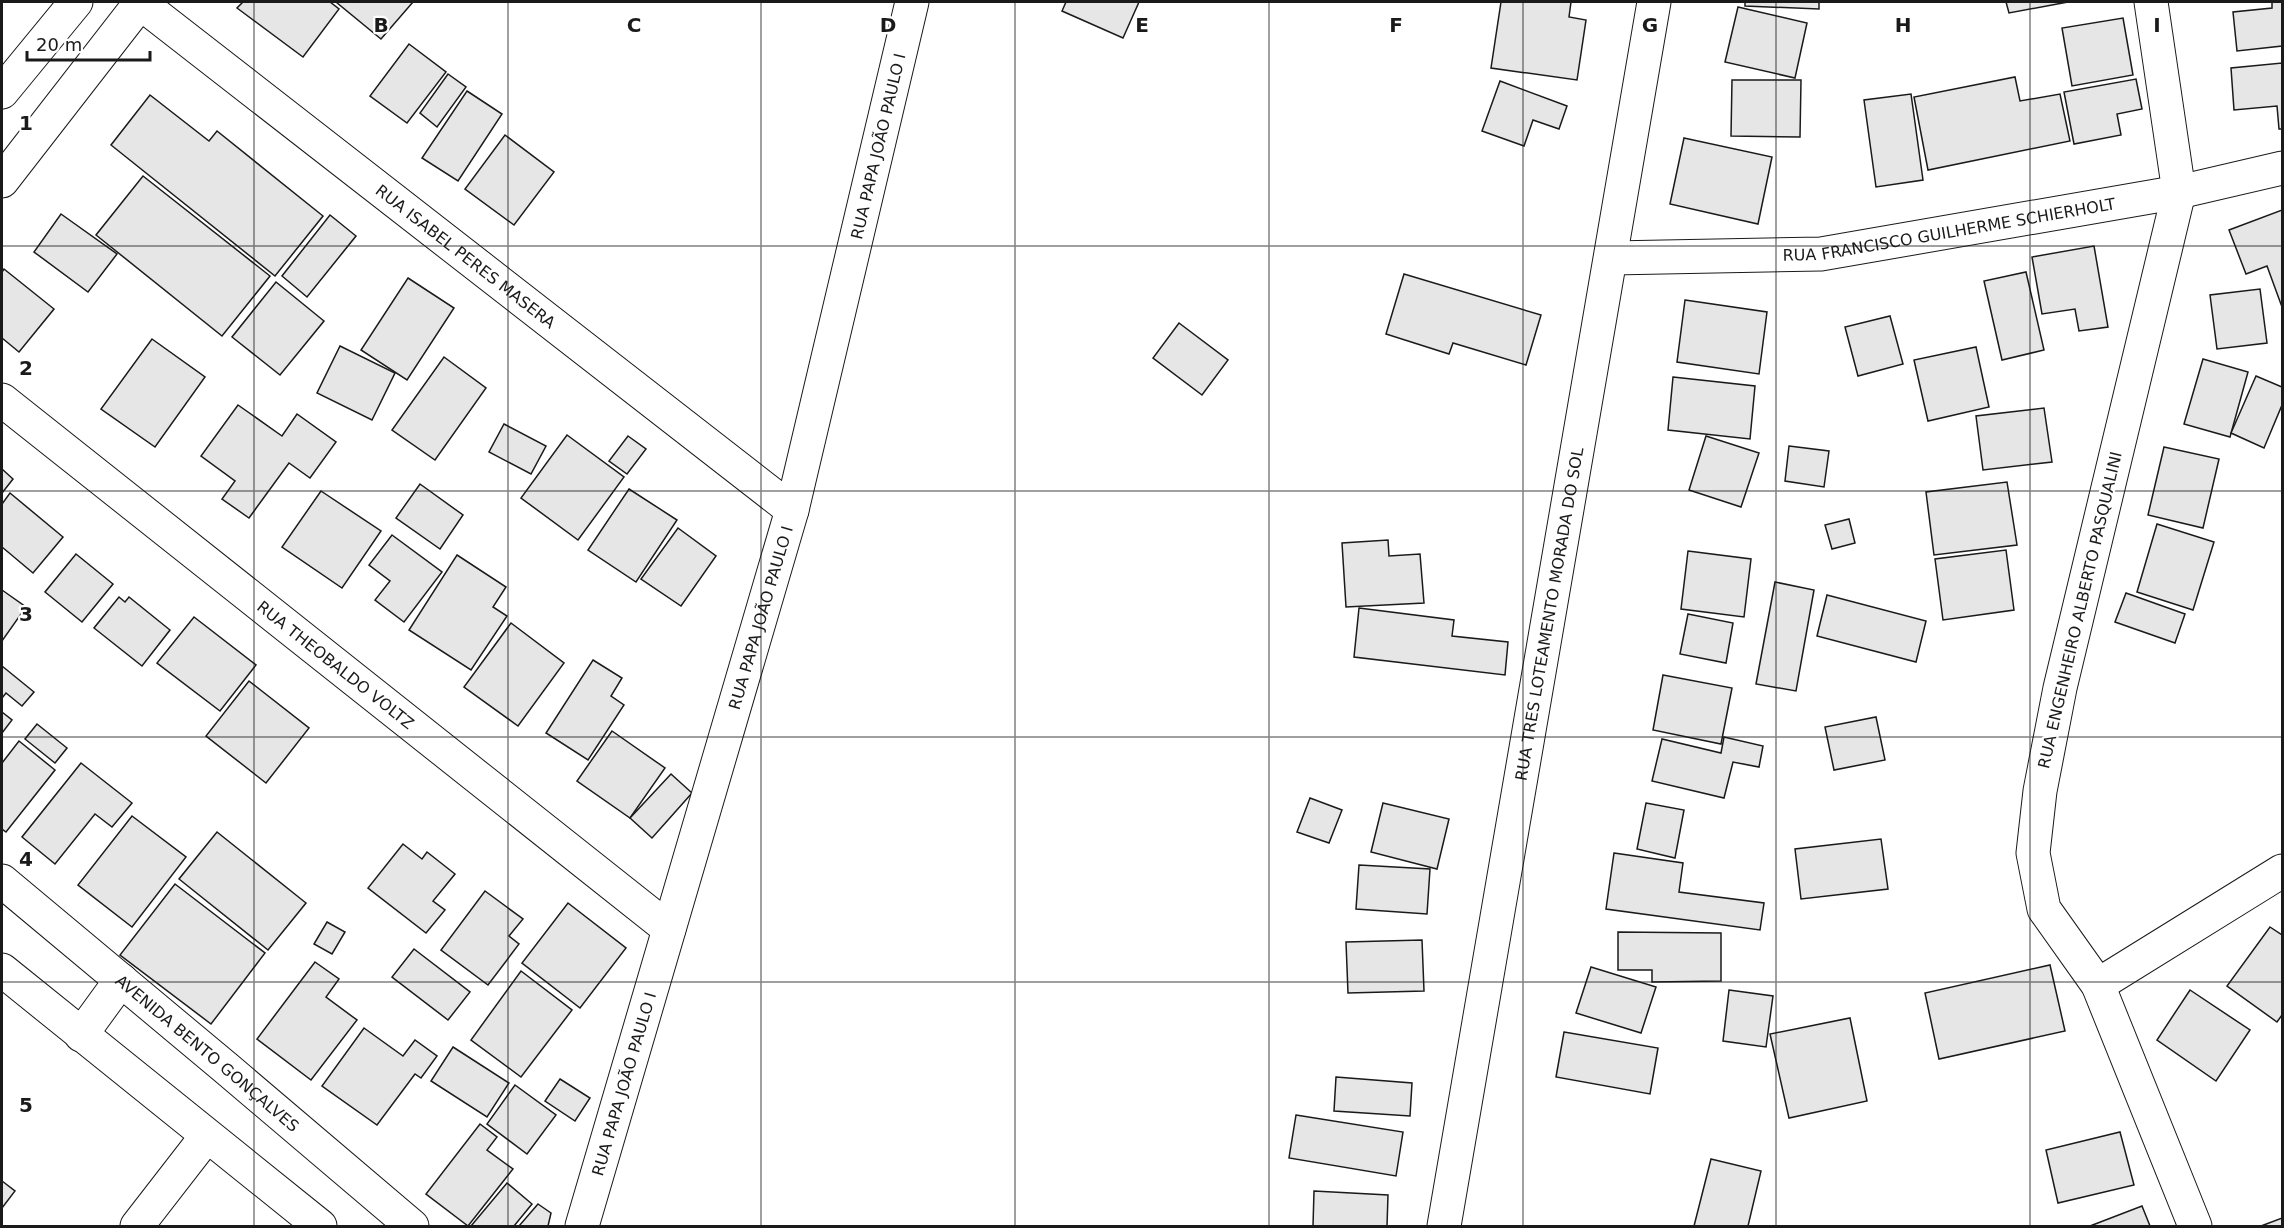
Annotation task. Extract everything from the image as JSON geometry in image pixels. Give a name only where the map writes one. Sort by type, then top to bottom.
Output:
[{"type":"street","points":[[2,92],[76,2]]},
{"type":"street","points":[[2,181],[140,2]]},
{"type":"street","name":"RUA ISABEL PERES MASERA","points":[[140,2],[792,510]]},
{"type":"street","name":"RUA PAPA JOÃO PAULO I","points":[[582,1227],[792,510],[912,2]]},
{"type":"street","name":"RUA TRES LOTEAMENTO MORADA DO SOL","points":[[1444,1227],[1612,258],[1654,2]]},
{"type":"street","name":"RUA ENGENHEIRO ALBERTO PASQUALINI","points":[[2151,2],[2179,192],[2060,688],[2040,791],[2033,853],[2044,909],[2098,985],[2195,1227]]},
{"type":"street","name":"RUA FRANCISCO GUILHERME SCHIERHOLT","points":[[1612,258],[1821,254],[2179,192],[2283,168]]},
{"type":"street","name":"RUA THEOBALDO VOLTZ","points":[[2,400],[669,928]]},
{"type":"street","points":[[2098,985],[2283,871]]},
{"type":"street","name":"AVENIDA BENTO GONÇALVES","points":[[2,881],[412,1227]]},
{"type":"street","points":[[2,970],[320,1227]]},
{"type":"street","points":[[81,1035],[121,980]]},
{"type":"street","points":[[136,1227],[206,1137]]},
{"type":"building","points":[[243,2],[330,2],[339,9],[303,57],[237,8]]},
{"type":"building","points":[[336,2],[413,2],[381,39]]},
{"type":"building","points":[[1066,2],[1139,2],[1123,38],[1062,11]]},
{"type":"building","points":[[1501,2],[1571,2],[1569,17],[1586,20],[1577,80],[1491,68]]},
{"type":"building","points":[[1745,2],[1819,2],[1819,9],[1745,6]]},
{"type":"building","points":[[2006,2],[2068,2],[2009,13]]},
{"type":"building","points":[[2272,2],[2282,2],[2282,46],[2237,51],[2233,12],[2272,8]]},
{"type":"building","points":[[1738,7],[1807,23],[1795,78],[1725,62]]},
{"type":"building","points":[[2123,18],[2133,75],[2072,86],[2062,28]]},
{"type":"building","points":[[409,44],[446,72],[407,123],[370,96]]},
{"type":"building","points":[[2282,63],[2282,129],[2279,129],[2277,106],[2234,110],[2231,68]]},
{"type":"building","points":[[448,74],[466,87],[437,127],[420,113]]},
{"type":"building","points":[[2015,77],[2020,101],[2060,94],[2070,141],[1928,170],[1914,97]]},
{"type":"building","points":[[2136,79],[2142,109],[2117,114],[2121,135],[2074,144],[2064,92]]},
{"type":"building","points":[[1732,80],[1801,80],[1800,137],[1731,136]]},
{"type":"building","points":[[1500,81],[1567,106],[1559,129],[1533,120],[1524,146],[1482,131]]},
{"type":"building","points":[[467,91],[502,114],[458,181],[422,158]]},
{"type":"building","points":[[1911,94],[1923,180],[1876,187],[1864,100]]},
{"type":"building","points":[[150,95],[209,141],[217,131],[323,216],[275,276],[111,145]]},
{"type":"building","points":[[505,135],[554,172],[514,225],[465,189]]},
{"type":"building","points":[[1684,138],[1772,157],[1758,224],[1670,204]]},
{"type":"building","points":[[143,176],[270,276],[222,336],[96,235]]},
{"type":"building","points":[[2282,210],[2282,307],[2267,266],[2246,274],[2229,230]]},
{"type":"building","points":[[61,214],[117,254],[88,292],[34,252]]},
{"type":"building","points":[[330,215],[356,236],[307,297],[282,276]]},
{"type":"building","points":[[2094,246],[2108,327],[2079,331],[2075,309],[2042,314],[2032,257]]},
{"type":"building","points":[[4,269],[54,309],[19,352],[2,338],[2,272]]},
{"type":"building","points":[[2026,272],[2044,350],[2002,360],[1984,281]]},
{"type":"building","points":[[1404,274],[1541,315],[1526,365],[1453,343],[1449,354],[1386,334]]},
{"type":"building","points":[[408,278],[454,308],[407,380],[361,350]]},
{"type":"building","points":[[276,282],[324,321],[280,375],[232,337]]},
{"type":"building","points":[[2260,289],[2267,343],[2217,349],[2210,295]]},
{"type":"building","points":[[1685,300],[1767,312],[1759,374],[1677,362]]},
{"type":"building","points":[[1890,316],[1903,364],[1858,376],[1845,327]]},
{"type":"building","points":[[1179,323],[1228,360],[1202,395],[1153,358]]},
{"type":"building","points":[[152,339],[205,377],[155,447],[101,409]]},
{"type":"building","points":[[340,346],[395,373],[372,420],[317,393]]},
{"type":"building","points":[[1976,347],[1989,407],[1928,421],[1914,360]]},
{"type":"building","points":[[444,357],[486,388],[435,460],[392,430]]},
{"type":"building","points":[[2203,359],[2248,372],[2230,437],[2184,424]]},
{"type":"building","points":[[2256,376],[2282,387],[2282,405],[2264,448],[2231,433]]},
{"type":"building","points":[[1673,377],[1755,386],[1750,439],[1668,430]]},
{"type":"building","points":[[238,405],[282,436],[297,414],[336,442],[310,478],[289,463],[249,518],[222,499],[235,481],[201,456]]},
{"type":"building","points":[[2044,408],[2052,462],[1983,470],[1976,416]]},
{"type":"building","points":[[504,424],[546,446],[531,474],[489,452]]},
{"type":"building","points":[[567,435],[624,477],[578,540],[521,498]]},
{"type":"building","points":[[628,436],[646,449],[627,474],[609,461]]},
{"type":"building","points":[[1706,436],[1759,453],[1741,507],[1689,490]]},
{"type":"building","points":[[1789,446],[1829,451],[1824,487],[1785,481]]},
{"type":"building","points":[[2164,447],[2219,459],[2203,528],[2148,515]]},
{"type":"building","points":[[2,469],[13,479],[2,493]]},
{"type":"building","points":[[2007,482],[2017,545],[1934,555],[1926,492]]},
{"type":"building","points":[[420,484],[463,515],[440,549],[396,518]]},
{"type":"building","points":[[629,489],[677,520],[636,582],[588,550]]},
{"type":"building","points":[[321,491],[381,531],[342,588],[282,547]]},
{"type":"building","points":[[10,493],[63,537],[33,573],[2,547],[2,504]]},
{"type":"building","points":[[1849,519],[1855,543],[1832,549],[1825,525]]},
{"type":"building","points":[[2157,524],[2214,542],[2193,610],[2137,592]]},
{"type":"building","points":[[678,528],[716,556],[681,606],[641,579]]},
{"type":"building","points":[[392,535],[442,572],[404,622],[375,600],[390,581],[369,565]]},
{"type":"building","points":[[1388,540],[1389,556],[1420,554],[1424,603],[1346,607],[1342,543]]},
{"type":"building","points":[[2006,550],[2014,610],[1943,620],[1935,559]]},
{"type":"building","points":[[1688,551],[1751,559],[1744,617],[1681,609]]},
{"type":"building","points":[[76,554],[113,584],[82,622],[45,592]]},
{"type":"building","points":[[457,555],[506,587],[493,607],[507,616],[471,670],[409,630]]},
{"type":"building","points":[[1775,582],[1814,590],[1796,691],[1756,684]]},
{"type":"building","points":[[2,590],[26,607],[2,641]]},
{"type":"building","points":[[2126,593],[2185,614],[2175,643],[2115,622]]},
{"type":"building","points":[[1827,595],[1926,621],[1916,662],[1817,636]]},
{"type":"building","points":[[119,597],[125,602],[129,597],[170,630],[142,666],[94,628]]},
{"type":"building","points":[[1359,608],[1454,620],[1452,636],[1508,642],[1505,675],[1354,657]]},
{"type":"building","points":[[1688,614],[1733,623],[1726,663],[1680,654]]},
{"type":"building","points":[[194,617],[256,665],[220,711],[157,663]]},
{"type":"building","points":[[511,623],[564,663],[518,726],[464,687]]},
{"type":"building","points":[[593,660],[622,678],[611,696],[624,705],[588,760],[546,733]]},
{"type":"building","points":[[2,666],[34,692],[22,706],[6,693],[2,698]]},
{"type":"building","points":[[1663,675],[1732,688],[1721,744],[1653,730]]},
{"type":"building","points":[[249,681],[309,728],[266,783],[206,736]]},
{"type":"building","points":[[2,712],[12,720],[2,733]]},
{"type":"building","points":[[1876,717],[1885,760],[1834,770],[1825,727]]},
{"type":"building","points":[[37,724],[67,748],[55,763],[25,739]]},
{"type":"building","points":[[612,731],[665,768],[630,818],[577,781]]},
{"type":"building","points":[[1724,737],[1763,746],[1759,767],[1733,762],[1724,798],[1652,781],[1662,739],[1721,753]]},
{"type":"building","points":[[19,741],[55,770],[6,832],[2,829],[2,763]]},
{"type":"building","points":[[81,763],[132,803],[112,827],[95,814],[55,864],[22,837]]},
{"type":"building","points":[[671,774],[692,793],[652,838],[630,818]]},
{"type":"building","points":[[1310,798],[1342,810],[1329,843],[1297,832]]},
{"type":"building","points":[[1383,803],[1449,819],[1437,869],[1371,852]]},
{"type":"building","points":[[1646,803],[1684,810],[1675,858],[1637,849]]},
{"type":"building","points":[[132,816],[186,857],[132,927],[78,885]]},
{"type":"building","points":[[217,832],[306,903],[268,950],[179,879]]},
{"type":"building","points":[[1881,839],[1888,889],[1801,899],[1795,849]]},
{"type":"building","points":[[403,844],[422,859],[427,852],[455,874],[433,901],[445,910],[426,933],[368,888]]},
{"type":"building","points":[[1614,853],[1683,863],[1679,892],[1764,903],[1760,930],[1606,909]]},
{"type":"building","points":[[1359,865],[1430,869],[1427,914],[1356,909]]},
{"type":"building","points":[[175,884],[265,953],[211,1024],[120,955]]},
{"type":"building","points":[[485,891],[523,919],[509,936],[519,944],[488,985],[441,950]]},
{"type":"building","points":[[568,903],[626,948],[580,1008],[522,963]]},
{"type":"building","points":[[327,922],[345,932],[332,954],[314,944]]},
{"type":"building","points":[[2270,927],[2282,935],[2282,1015],[2277,1022],[2227,986]]},
{"type":"building","points":[[1618,932],[1721,933],[1721,981],[1652,982],[1652,970],[1618,970]]},
{"type":"building","points":[[1422,940],[1424,991],[1348,993],[1346,942]]},
{"type":"building","points":[[414,949],[470,992],[448,1020],[392,977]]},
{"type":"building","points":[[315,962],[339,979],[326,997],[357,1020],[311,1080],[257,1039]]},
{"type":"building","points":[[2050,965],[2065,1031],[1939,1059],[1925,993]]},
{"type":"building","points":[[1591,967],[1656,987],[1641,1033],[1576,1013]]},
{"type":"building","points":[[521,971],[572,1010],[521,1077],[471,1040]]},
{"type":"building","points":[[1729,990],[1773,996],[1766,1047],[1723,1041]]},
{"type":"building","points":[[2190,990],[2250,1030],[2216,1081],[2157,1040]]},
{"type":"building","points":[[1850,1018],[1867,1101],[1789,1118],[1770,1034]]},
{"type":"building","points":[[364,1028],[403,1056],[415,1040],[437,1056],[421,1078],[415,1074],[377,1125],[322,1086]]},
{"type":"building","points":[[1564,1032],[1658,1048],[1650,1094],[1556,1077]]},
{"type":"building","points":[[453,1047],[509,1083],[487,1117],[431,1081]]},
{"type":"building","points":[[1336,1077],[1412,1083],[1410,1116],[1334,1111]]},
{"type":"building","points":[[560,1079],[590,1098],[575,1121],[545,1101]]},
{"type":"building","points":[[515,1085],[556,1115],[527,1154],[487,1124]]},
{"type":"building","points":[[1296,1115],[1403,1132],[1396,1176],[1289,1158]]},
{"type":"building","points":[[480,1124],[497,1137],[487,1150],[513,1169],[468,1226],[426,1194]]},
{"type":"building","points":[[2120,1132],[2134,1185],[2058,1203],[2046,1150]]},
{"type":"building","points":[[1711,1159],[1761,1171],[1748,1226],[1694,1226]]},
{"type":"building","points":[[2,1181],[15,1191],[2,1208]]},
{"type":"building","points":[[507,1183],[532,1204],[514,1226],[471,1226]]},
{"type":"building","points":[[1314,1191],[1388,1195],[1387,1226],[1313,1226]]},
{"type":"building","points":[[538,1204],[551,1213],[548,1226],[519,1226]]},
{"type":"building","points":[[2142,1206],[2150,1226],[2090,1226]]},
{"type":"building","points":[[2282,1218],[2282,1226],[2261,1226]]}]
